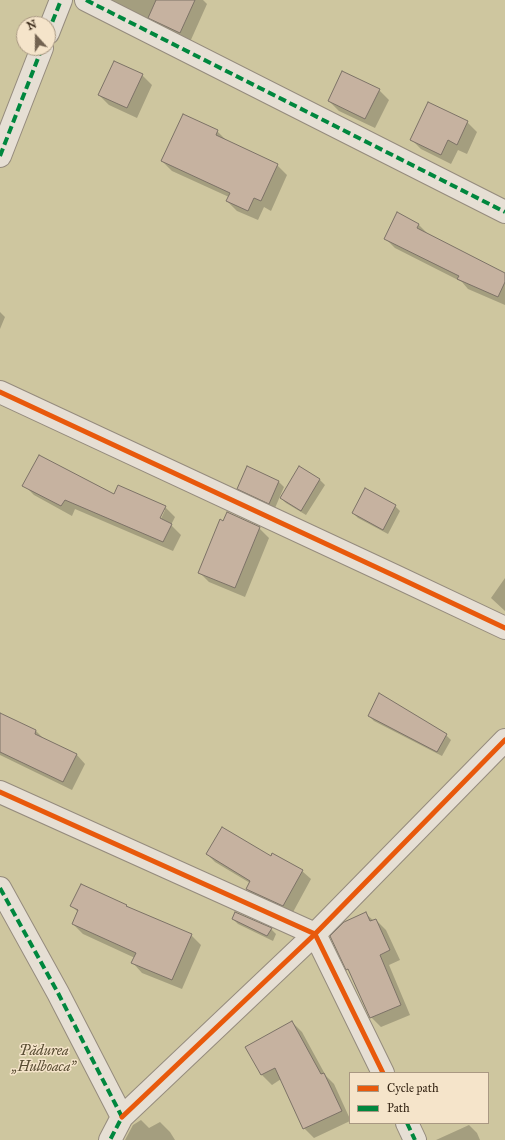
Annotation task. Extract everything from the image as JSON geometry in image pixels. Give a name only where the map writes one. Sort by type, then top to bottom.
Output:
[{"type":"street","points":[[55,16],[61,0]]},
{"type":"street","points":[[86,0],[505,212]]},
{"type":"street","points":[[0,156],[39,56]]},
{"type":"street","points":[[0,392],[505,628]]},
{"type":"street","points":[[110,1140],[122,1117],[315,934],[505,740]]},
{"type":"street","points":[[0,792],[315,934],[383,1072]]},
{"type":"street","points":[[0,888],[58,993],[122,1117]]},
{"type":"street","points":[[407,1124],[415,1140]]},
{"type":"green space","name":"Pădurea „Hulboaca”","points":[[0,0],[505,0],[505,1140],[0,1140]]},
{"type":"building","points":[[156,0],[195,0],[180,33],[148,18]]},
{"type":"building","points":[[114,61],[143,74],[127,108],[98,95]]},
{"type":"building","points":[[342,71],[380,89],[365,119],[328,101]]},
{"type":"building","points":[[428,102],[468,121],[457,145],[448,140],[441,155],[410,140]]},
{"type":"building","points":[[183,114],[218,130],[216,135],[278,164],[261,201],[254,198],[248,211],[226,201],[230,193],[161,161]]},
{"type":"building","points":[[397,212],[419,224],[417,228],[505,273],[505,282],[498,297],[457,279],[459,276],[384,239]]},
{"type":"building","points":[[39,455],[114,494],[118,485],[166,506],[160,518],[172,524],[163,542],[65,500],[61,506],[22,486]]},
{"type":"building","points":[[247,466],[279,481],[269,504],[237,489]]},
{"type":"building","points":[[299,466],[320,479],[301,511],[280,498]]},
{"type":"building","points":[[365,488],[396,505],[383,530],[352,513]]},
{"type":"building","points":[[227,512],[260,527],[235,588],[198,573],[220,519],[223,521]]},
{"type":"building","points":[[379,693],[447,734],[437,752],[368,716]]},
{"type":"building","points":[[0,713],[36,730],[35,734],[77,754],[63,782],[0,752]]},
{"type":"building","points":[[222,827],[271,856],[272,853],[303,870],[283,906],[246,889],[250,881],[206,854]]},
{"type":"building","points":[[81,884],[127,905],[126,906],[192,934],[172,980],[131,963],[136,953],[72,924],[78,910],[70,906]]},
{"type":"building","points":[[235,912],[272,928],[267,936],[232,919]]},
{"type":"building","points":[[366,912],[370,921],[376,919],[390,950],[380,955],[401,1005],[370,1018],[348,969],[346,970],[330,936],[344,922]]},
{"type":"building","points":[[292,1021],[321,1074],[324,1073],[342,1111],[303,1129],[275,1068],[261,1075],[245,1047]]},
{"type":"marked path","points":[[55,16],[61,0]]},
{"type":"marked path","points":[[86,0],[505,212]]},
{"type":"marked path","points":[[0,156],[39,56]]},
{"type":"marked path","points":[[0,888],[58,993],[122,1117],[110,1140]]},
{"type":"marked path","points":[[407,1124],[415,1140]]},
{"type":"cycle path","points":[[0,392],[505,628]]},
{"type":"cycle path","points":[[122,1117],[315,934],[505,740]]},
{"type":"cycle path","points":[[0,792],[315,934],[383,1072]]}]
